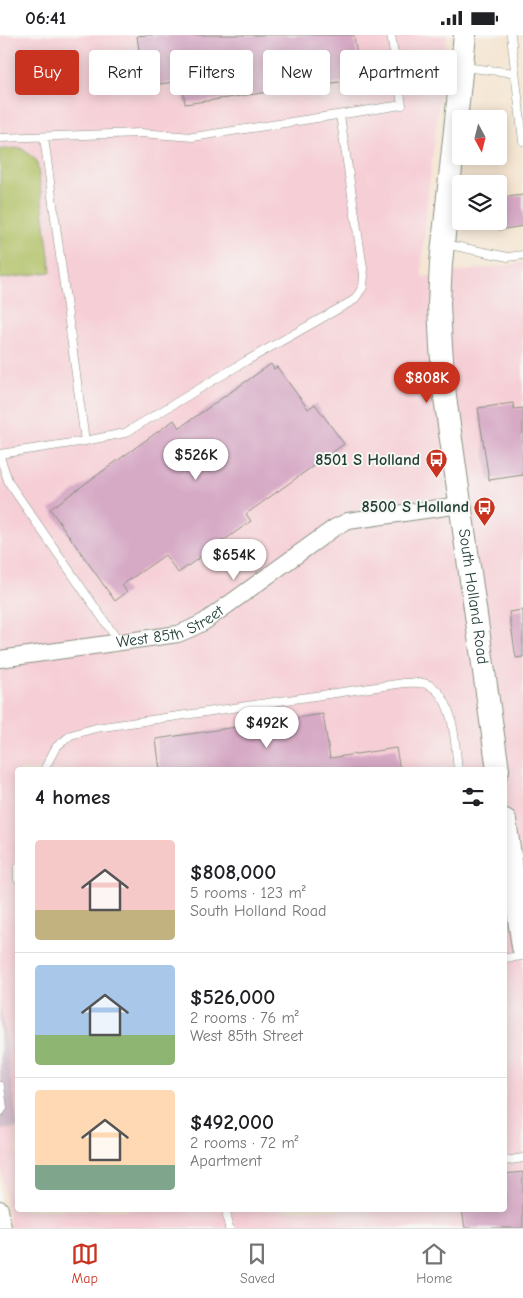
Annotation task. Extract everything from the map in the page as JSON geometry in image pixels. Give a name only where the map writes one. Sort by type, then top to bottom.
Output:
[{"type":"main road","name":"South Holland Road","points":[[465,35],[441,263],[439,304],[445,397],[498,767]]},
{"type":"main road","points":[[507,834],[523,947]]},
{"type":"street","name":"West 85th Street","points":[[0,659],[178,634],[204,622],[334,528],[348,521],[460,505]]},
{"type":"street","points":[[0,1209],[3,1228]]},
{"type":"lane","points":[[0,138],[140,133],[193,137],[402,105],[391,35]]},
{"type":"lane","points":[[511,35],[523,141]]},
{"type":"lane","points":[[462,67],[515,73]]},
{"type":"lane","points":[[120,642],[9,483],[0,455],[125,433],[354,300],[363,287],[364,275],[340,115]]},
{"type":"lane","points":[[44,137],[85,441]]},
{"type":"lane","points":[[443,243],[508,257],[523,255]]},
{"type":"lane","points":[[46,767],[56,747],[71,735],[96,727],[404,683],[417,683],[430,685],[445,702],[450,715],[458,767]]},
{"type":"lane","points":[[507,958],[523,956]]},
{"type":"lane","points":[[0,1086],[3,1108],[0,1112]]},
{"type":"lane","points":[[507,1161],[523,1158]]},
{"type":"lane","points":[[226,1212],[229,1228]]},
{"type":"shaded area","points":[[0,35],[447,35],[445,50],[340,50],[340,95],[440,95],[427,202],[422,277],[523,263],[523,1228],[10,1228],[0,1159],[0,1130],[15,1128],[15,1212],[507,1212],[507,767],[15,767],[15,1112],[0,1002]]},
{"type":"shaded area","points":[[0,1002],[15,1106],[15,1128],[0,1130]]},
{"type":"green space","points":[[21,148],[37,161],[51,272],[0,279],[0,149]]},
{"type":"building","points":[[354,35],[356,50],[340,50],[340,82],[330,83],[330,50],[263,50],[263,93],[253,94],[253,50],[170,50],[170,83],[160,84],[160,50],[139,50],[137,36]]},
{"type":"building","points":[[184,95],[248,95],[185,104]]},
{"type":"building","points":[[523,195],[523,226],[507,229],[507,197]]},
{"type":"building","points":[[271,364],[274,369],[277,367],[308,409],[315,404],[344,444],[246,514],[251,521],[178,573],[165,555],[122,585],[127,592],[115,601],[50,509],[174,420],[179,428]]},
{"type":"building","points":[[513,403],[514,409],[523,408],[523,475],[489,480],[478,408]]},
{"type":"building","points":[[523,610],[523,657],[516,658],[509,612]]},
{"type":"building","points":[[323,714],[330,758],[396,748],[399,767],[160,767],[156,739]]},
{"type":"building","points":[[523,1172],[523,1228],[465,1228],[462,1212],[507,1212],[507,1174]]},
{"type":"place","name":"8501 S Holland","points":[[436,479]]},
{"type":"place","name":"8500 S Holland","points":[[485,526]]}]
